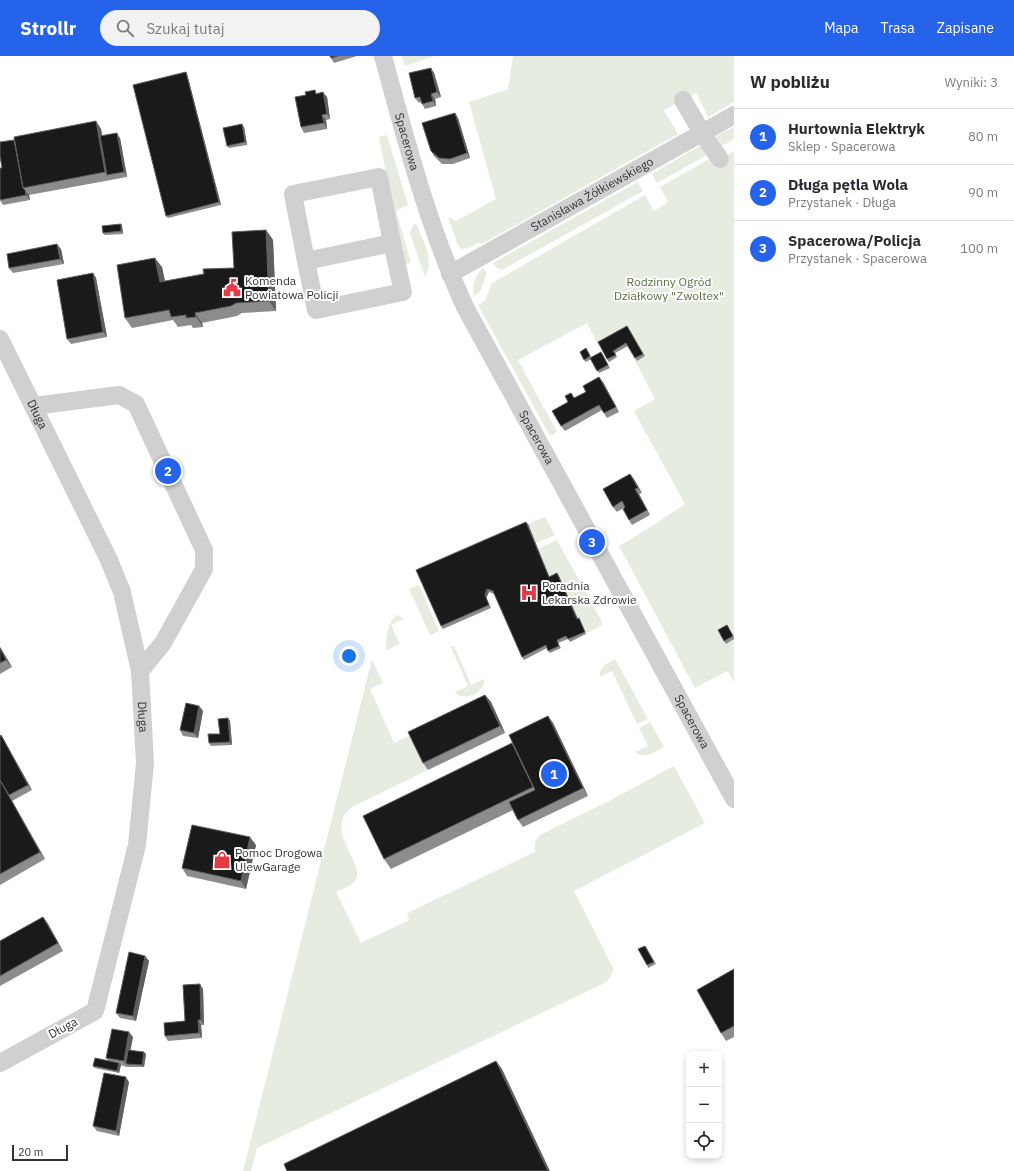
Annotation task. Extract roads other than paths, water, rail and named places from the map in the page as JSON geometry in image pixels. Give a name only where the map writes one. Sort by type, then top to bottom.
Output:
[{"type":"street","name":"Spacerowa","points":[[382,56],[420,192],[450,274],[465,307],[734,799]]},
{"type":"street","points":[[682,100],[702,133],[720,158]]},
{"type":"street","name":"Stanisława Żółkiewskiego","points":[[450,274],[734,115]]},
{"type":"street","points":[[379,177],[402,292],[316,310],[306,261],[293,194],[379,177]]},
{"type":"street","points":[[306,261],[392,243]]},
{"type":"street","name":"Długa","points":[[0,339],[109,560],[122,592],[140,671],[145,763],[137,845],[95,1011],[0,1062]]},
{"type":"street","points":[[34,406],[119,395],[136,404],[204,550],[204,569],[163,643],[140,671]]},
{"type":"place","name":"Komenda Powiatowa Policji","points":[[232,288]]},
{"type":"place","name":"Długa pętla Wola","points":[[168,471]]},
{"type":"place","name":"Spacerowa/Policja","points":[[592,542]]},
{"type":"place","name":"Poradnia Lekarska Zdrowie","points":[[529,593]]},
{"type":"place","name":"Hurtownia Elektryk","points":[[554,774]]},
{"type":"place","name":"Pomoc Drogowa UlewGarage","points":[[222,860]]},
{"type":"park label","name":"Rodzinny Ogród Działkowy \"Zwoltex\"","points":[[669,289]]}]
